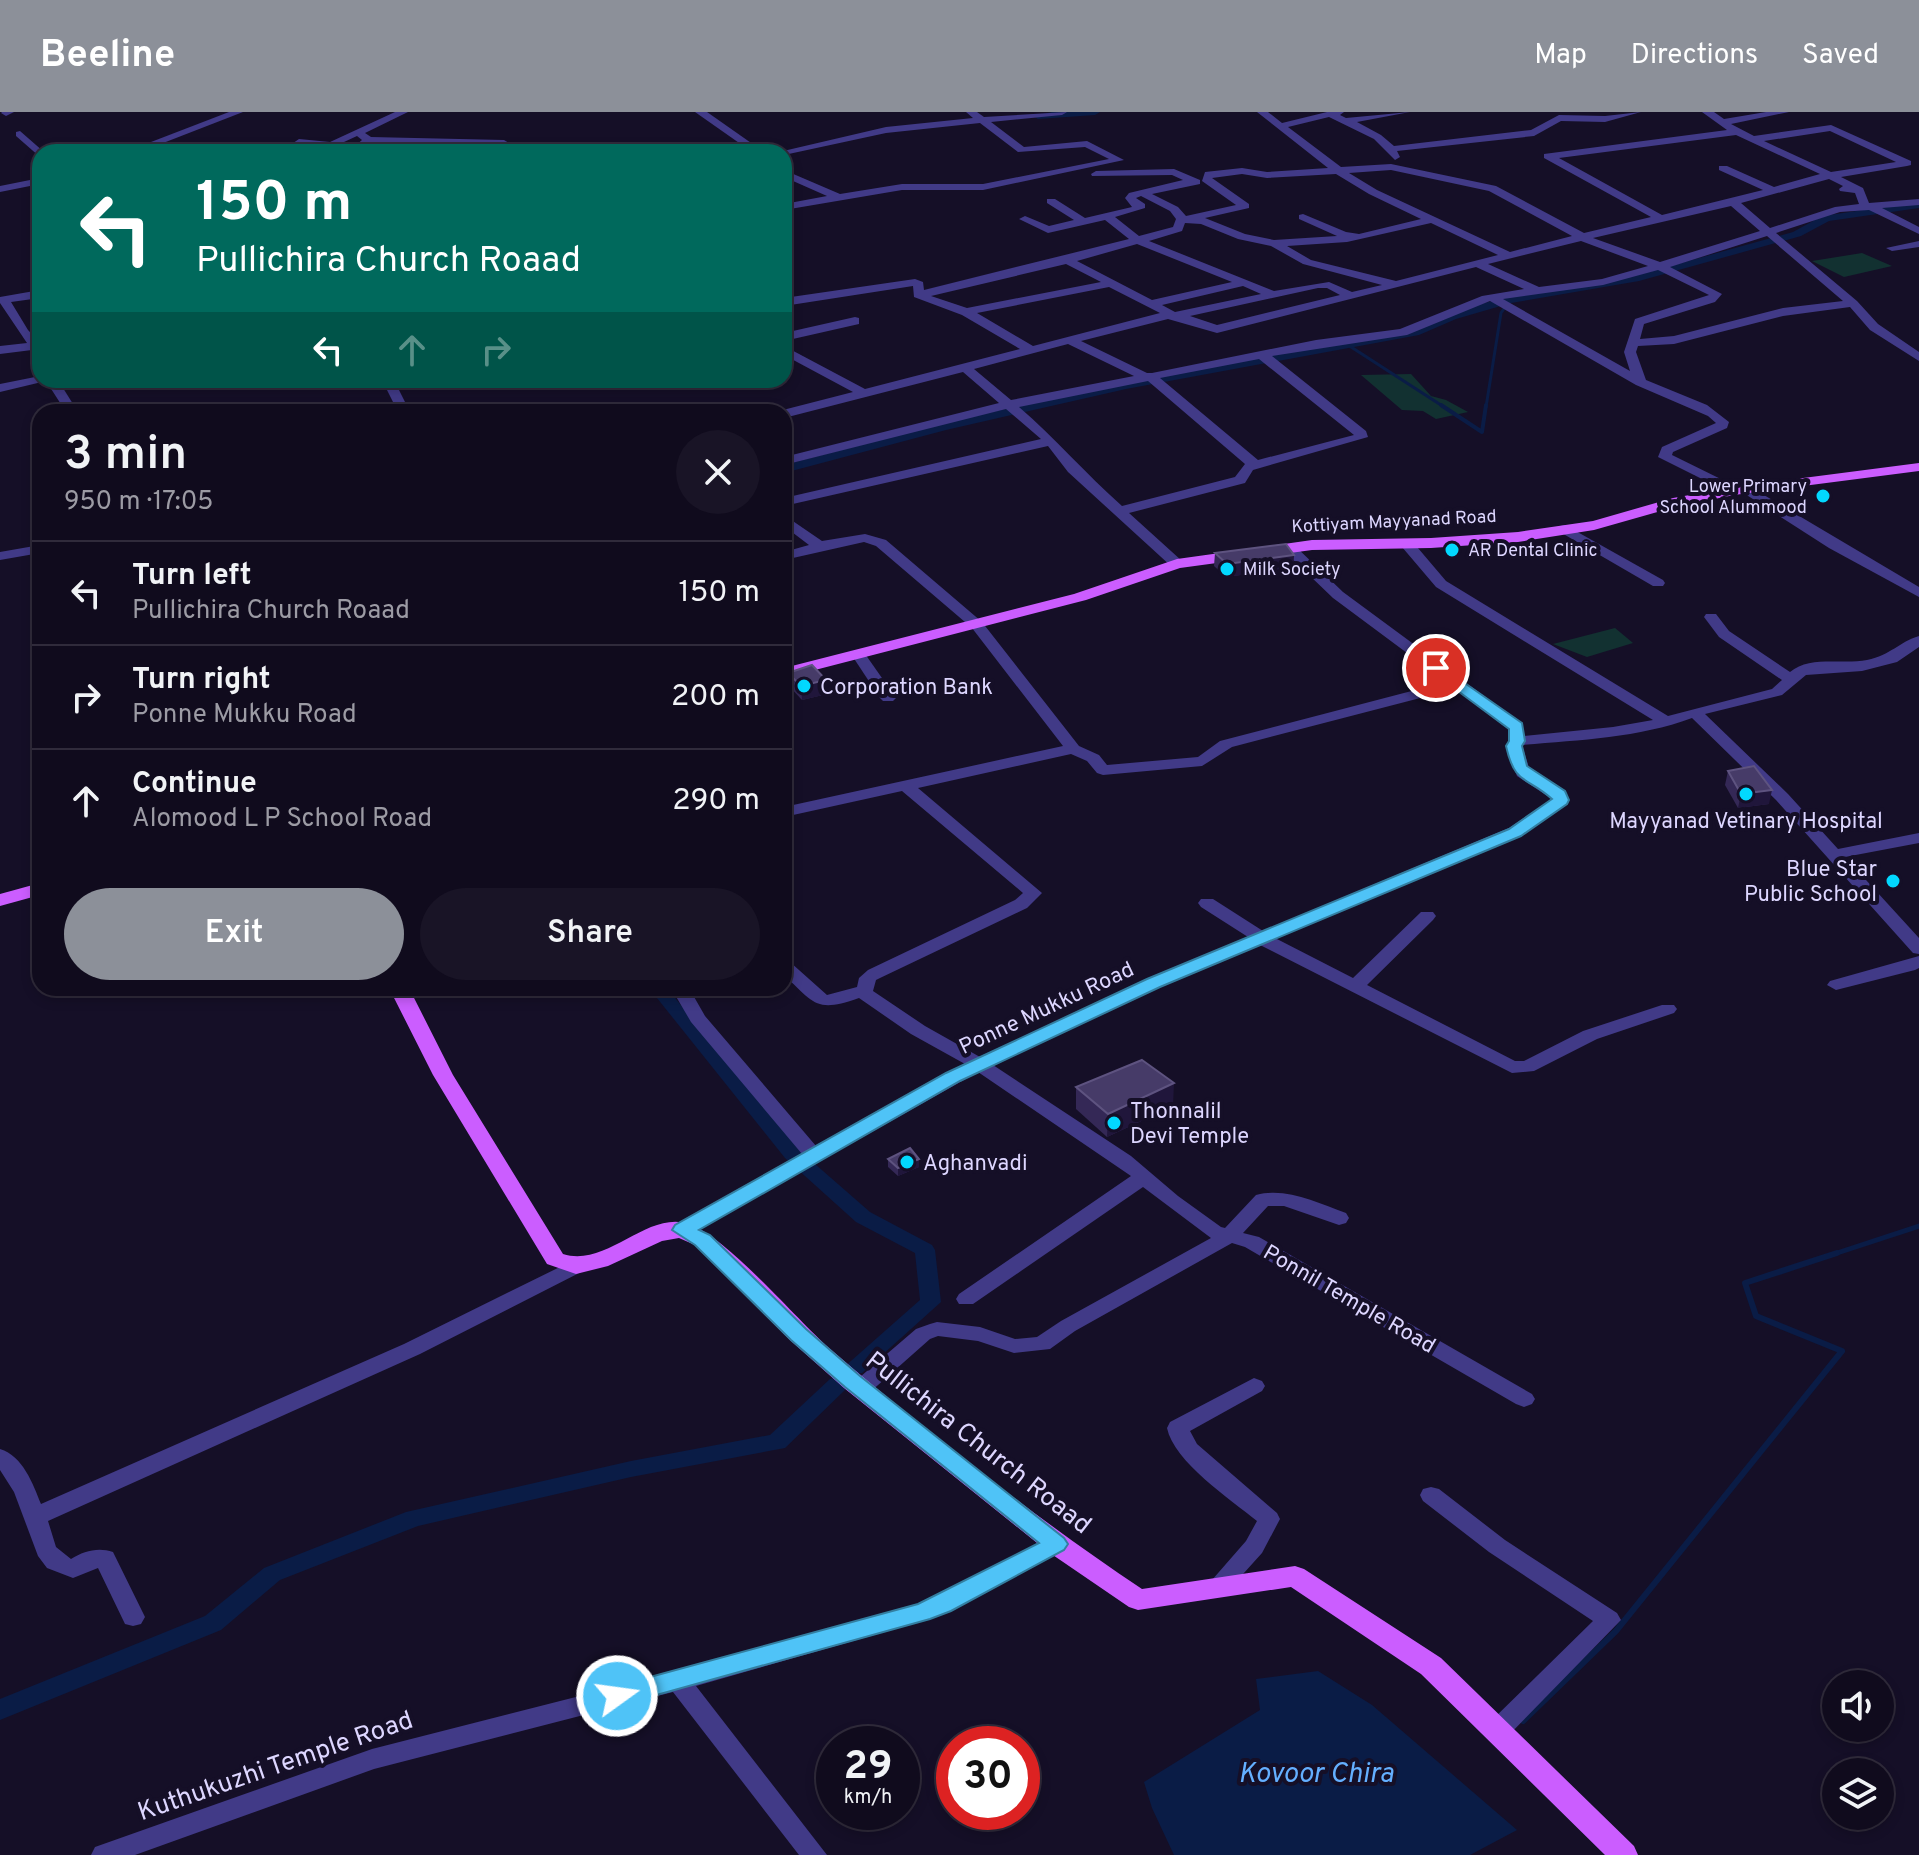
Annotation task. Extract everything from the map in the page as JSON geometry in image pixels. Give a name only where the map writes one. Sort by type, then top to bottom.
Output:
[{"type":"main road","name":"Kottiyam Mayyanad Road","points":[[792,671],[1080,597],[1177,564],[1289,548],[1483,540],[1565,529],[1740,490],[1919,467]]},
{"type":"main road","points":[[0,900],[32,891]]},
{"type":"main road","points":[[403,996],[443,1075],[555,1259],[576,1266],[600,1261],[657,1234],[682,1230]]},
{"type":"main road","name":"Pullichira Church Roaad","points":[[682,1230],[703,1240],[798,1334],[861,1388],[1056,1544],[1138,1600],[1295,1576],[1431,1666],[1624,1855]]},
{"type":"street","points":[[152,144],[238,112]]},
{"type":"street","points":[[333,144],[403,112]]},
{"type":"street","points":[[700,112],[747,144]]},
{"type":"street","points":[[792,150],[871,132],[976,115],[1062,112]]},
{"type":"street","points":[[1262,112],[1339,171],[1389,201],[1435,219],[1507,255]]},
{"type":"street","points":[[1281,126],[1338,116],[1405,112]]},
{"type":"street","points":[[1392,149],[1534,133],[1559,118],[1605,119],[1636,112]]},
{"type":"street","points":[[1707,112],[1737,132],[1852,187],[1844,189],[1847,191],[1859,190],[1866,206],[1886,212],[1919,231]]},
{"type":"street","points":[[1723,122],[1784,112]]},
{"type":"street","points":[[792,206],[902,187],[983,187],[1119,160],[1087,144],[1022,150],[976,115]]},
{"type":"street","points":[[1338,116],[1383,141],[1392,149],[1398,168]]},
{"type":"street","points":[[1753,139],[1831,128],[1907,163]]},
{"type":"street","points":[[358,132],[368,140],[504,143]]},
{"type":"street","points":[[1660,218],[1548,156],[1737,132]]},
{"type":"street","points":[[20,134],[32,146]]},
{"type":"street","points":[[363,144],[368,140]]},
{"type":"street","points":[[296,144],[320,144]]},
{"type":"street","points":[[1067,260],[1174,315],[1206,328],[1217,329],[1507,255],[1733,202],[1830,175],[1919,160]]},
{"type":"street","points":[[918,295],[1067,260],[1178,229],[1179,222],[1183,220],[1245,206],[1206,179],[1205,175],[1242,171],[1267,175],[1398,168],[1498,190],[1584,238],[1659,266],[1716,294],[1715,298],[1639,322],[1630,352],[1640,382]]},
{"type":"street","points":[[1723,168],[1771,190]]},
{"type":"street","points":[[1062,170],[1075,175],[1174,172],[1227,194]]},
{"type":"street","points":[[792,177],[839,198]]},
{"type":"street","points":[[1025,219],[1048,230],[1140,208],[1129,197],[1194,181]]},
{"type":"street","points":[[0,189],[32,183]]},
{"type":"street","points":[[1142,193],[1174,209],[1183,220],[1203,221],[1242,237],[1274,243],[1359,237],[1435,219]]},
{"type":"street","points":[[1051,201],[1083,221]]},
{"type":"street","points":[[1733,202],[1853,303],[1874,327],[1919,357]]},
{"type":"street","points":[[792,459],[1007,405],[1261,354],[1403,332],[1491,297],[1603,282],[1839,209],[1919,202]]},
{"type":"street","points":[[1106,215],[1137,240],[1272,294]]},
{"type":"street","points":[[1303,217],[1344,235],[1359,237]]},
{"type":"street","points":[[1274,243],[1307,262],[1395,285]]},
{"type":"street","points":[[1892,248],[1919,244]]},
{"type":"street","points":[[1476,263],[1537,291]]},
{"type":"street","points":[[792,301],[909,281],[919,284],[918,295]]},
{"type":"street","points":[[1155,303],[1247,282]]},
{"type":"street","points":[[966,312],[1109,284]]},
{"type":"street","points":[[792,412],[1174,315],[1272,294],[1323,284],[1352,297]]},
{"type":"street","points":[[32,295],[4,300],[32,341]]},
{"type":"street","points":[[918,295],[966,312],[1032,351]]},
{"type":"street","points":[[1491,297],[1662,394],[1705,405],[1723,422],[1722,425],[1664,454],[1665,457],[1740,490],[1919,593]]},
{"type":"street","points":[[1633,343],[1674,340],[1783,312],[1853,303]]},
{"type":"street","points":[[792,335],[855,321]]},
{"type":"street","points":[[1071,341],[1148,377],[1255,465]]},
{"type":"street","points":[[0,350],[32,347]]},
{"type":"street","points":[[792,354],[865,394]]},
{"type":"street","points":[[1119,511],[1240,480],[1243,471],[1255,465],[1355,439],[1361,434],[1261,354]]},
{"type":"street","points":[[966,368],[1051,441],[1073,469],[1177,564]]},
{"type":"street","points":[[0,388],[32,382]]},
{"type":"street","points":[[792,500],[1051,441]]},
{"type":"street","points":[[792,526],[814,544],[825,546]]},
{"type":"street","points":[[1565,529],[1658,583]]},
{"type":"street","points":[[792,554],[865,538],[877,540],[977,625],[1073,749],[1093,758],[1103,770],[1202,761],[1226,744],[1458,684]]},
{"type":"street","points":[[1407,544],[1441,584],[1667,722]]},
{"type":"street","points":[[1289,548],[1338,595],[1516,727],[1517,741],[1613,732],[1667,722],[1694,712],[1777,692],[1801,671],[1862,666],[1892,659],[1919,640]]},
{"type":"street","points":[[0,556],[32,550]]},
{"type":"street","points":[[1711,617],[1724,634],[1790,679]]},
{"type":"street","points":[[858,654],[888,698]]},
{"type":"street","points":[[1694,712],[1836,854],[1919,949]]},
{"type":"street","name":"Ponne Mukku Road","points":[[682,1230],[980,1065],[1153,983],[1515,832],[1561,800],[1559,795],[1523,773],[1514,746],[1517,741]]},
{"type":"street","points":[[792,810],[1073,749]]},
{"type":"street","points":[[792,973],[822,1000],[833,1001],[865,992],[868,978],[874,974],[1021,904],[1033,893],[905,785]]},
{"type":"street","points":[[1836,854],[1919,838]]},
{"type":"street","points":[[1207,903],[1263,939],[1512,1067],[1527,1067],[1590,1035],[1668,1009]]},
{"type":"street","points":[[1355,987],[1427,916]]},
{"type":"street","points":[[1836,985],[1919,961]]},
{"type":"street","name":"Ponnil Temple Road","points":[[865,992],[918,1030],[980,1065],[1145,1176],[1171,1201],[1214,1232],[1252,1242],[1524,1399]]},
{"type":"street","points":[[685,996],[697,1018],[815,1157]]},
{"type":"street","points":[[966,1299],[1145,1176]]},
{"type":"street","points":[[861,1388],[923,1334],[937,1329],[980,1334],[1014,1346],[1042,1344],[1068,1326],[1228,1237],[1263,1200],[1286,1199],[1339,1218]]},
{"type":"street","points":[[35,1517],[412,1349],[576,1266]]},
{"type":"street","points":[[1217,1588],[1257,1543],[1269,1519],[1189,1450],[1178,1428],[1254,1386]]},
{"type":"street","points":[[0,1457],[8,1462],[20,1483],[49,1558],[57,1565],[73,1569],[88,1560],[105,1558],[133,1617]]},
{"type":"street","points":[[1431,1495],[1497,1546],[1609,1620],[1498,1730]]},
{"type":"street","name":"Kuthukuzhi Temple Road","points":[[104,1855],[372,1759],[678,1681],[922,1612],[1056,1544]]},
{"type":"street","points":[[678,1681],[814,1855]]},
{"type":"green space","points":[[1862,253],[1892,266],[1844,277],[1812,261]]},
{"type":"green space","points":[[1411,374],[1431,396],[1468,412],[1436,419],[1423,411],[1402,410],[1361,375]]},
{"type":"green space","points":[[1615,628],[1633,643],[1587,657],[1553,644]]},
{"type":"water","name":"Kovoor Chira","points":[[1318,1671],[1372,1705],[1517,1830],[1470,1855],[1174,1855],[1152,1808],[1144,1782],[1260,1710],[1256,1679]]},
{"type":"building","points":[[1286,544],[1294,555],[1227,564],[1215,553]]},
{"type":"building","points":[[812,665],[826,680],[801,686],[792,677],[792,672]]},
{"type":"building","points":[[1754,766],[1772,790],[1741,794],[1728,771]]},
{"type":"building","points":[[1142,1060],[1174,1083],[1108,1114],[1076,1087]]},
{"type":"building","points":[[910,1148],[919,1159],[898,1168],[888,1159]]},
{"type":"waterway","points":[[1038,116],[1095,112]]},
{"type":"waterway","points":[[792,467],[944,427],[1126,385],[1419,331],[1452,316],[1510,300],[1635,279],[1797,234],[1826,218],[1919,205]]},
{"type":"waterway","points":[[1486,407],[1501,313],[1510,300]]},
{"type":"waterway","points":[[1348,345],[1444,407]]},
{"type":"waterway","points":[[1441,405],[1482,432],[1486,405]]},
{"type":"waterway","points":[[664,996],[792,1154],[863,1217],[925,1250],[931,1302],[854,1368]]},
{"type":"waterway","points":[[1831,1255],[1919,1226]]},
{"type":"waterway","points":[[1523,1721],[1616,1631],[1842,1351],[1756,1316],[1745,1283],[1837,1253]]},
{"type":"waterway","points":[[0,1710],[213,1623],[272,1574],[414,1518],[631,1469],[777,1442],[838,1384]]},
{"type":"place","name":"Lower Primary School Alummood","points":[[1823,496]]},
{"type":"place","name":"AR Dental Clinic","points":[[1452,550]]},
{"type":"place","name":"Milk Society","points":[[1227,569]]},
{"type":"place","name":"Corporation Bank","points":[[804,686]]},
{"type":"place","name":"Mayyanad Vetinary Hospital","points":[[1746,794]]},
{"type":"place","name":"Blue Star Public School","points":[[1893,881]]},
{"type":"place","name":"Thonnalil Devi Temple","points":[[1114,1123]]},
{"type":"place","name":"Aghanvadi","points":[[907,1162]]},
{"type":"route","points":[[617,1696],[922,1612],[1056,1544],[853,1382],[798,1334],[703,1240],[682,1230],[953,1077],[1153,983],[1515,832],[1561,800],[1559,795],[1523,773],[1514,746],[1518,732],[1516,727],[1436,668]]}]
